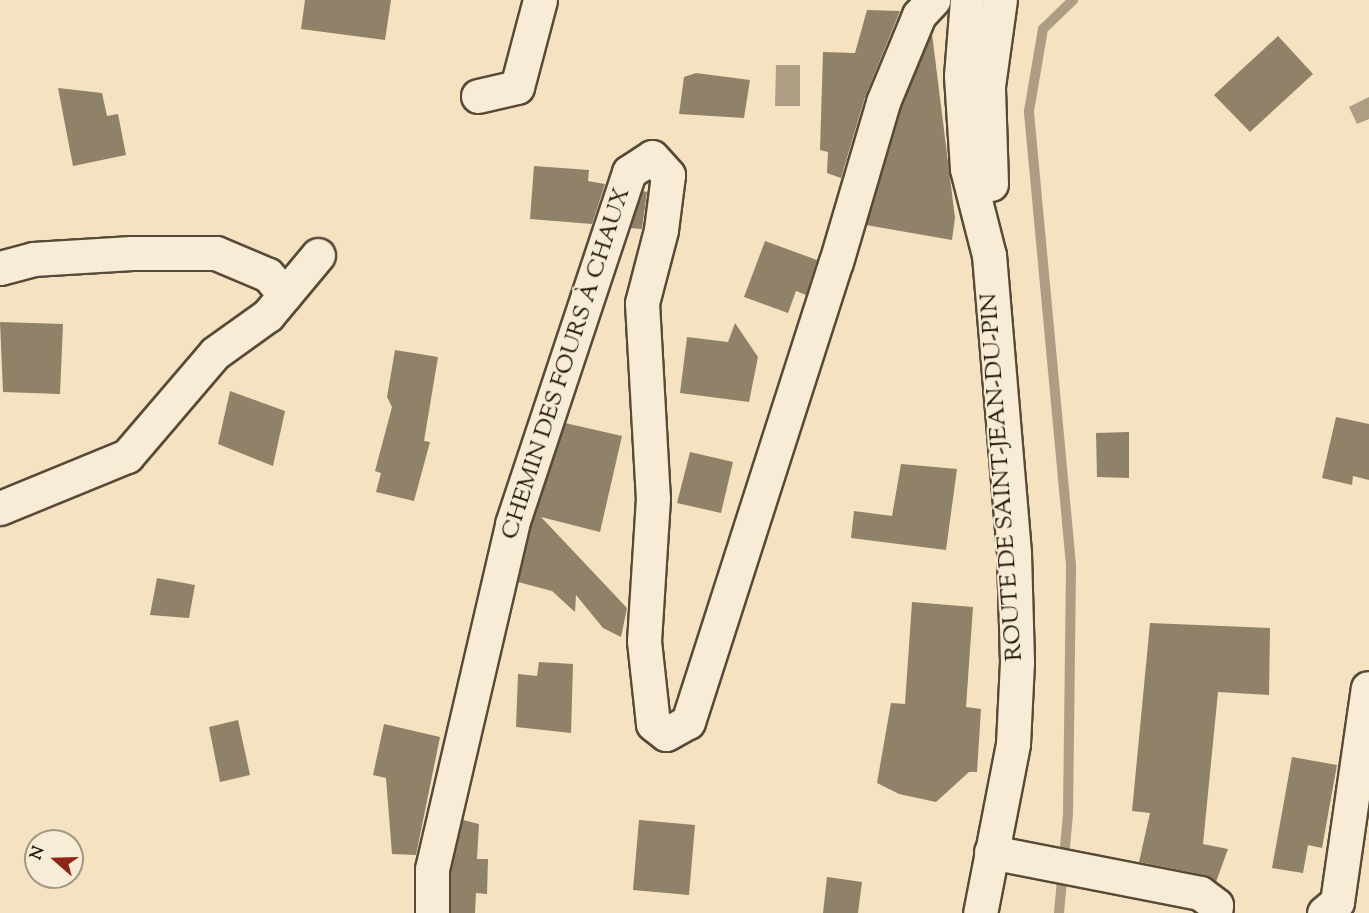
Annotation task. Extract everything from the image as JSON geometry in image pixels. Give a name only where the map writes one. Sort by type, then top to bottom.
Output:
[{"type":"street","points":[[478,96],[517,87],[540,0]]},
{"type":"street","name":"CHEMIN DES FOURS À CHAUX","points":[[432,913],[432,869],[513,524],[629,172],[652,157],[668,174],[661,230],[642,303],[653,498],[644,641],[653,723],[666,734],[688,722],[836,262],[883,102],[919,15],[933,0]]},
{"type":"street","name":"ROUTE DE SAINT-JEAN-DU-PIN","points":[[967,0],[961,76],[968,169],[988,255],[1014,554],[1017,662],[1013,744],[980,913]]},
{"type":"street","name":"ROUTE DE SAINT-JEAN-DU-PIN","points":[[988,255],[993,227],[988,86],[1000,0]]},
{"type":"street","points":[[0,268],[44,258],[132,253],[216,254],[268,275],[285,295]]},
{"type":"street","points":[[0,508],[127,456],[215,353],[268,315],[318,255]]},
{"type":"street","points":[[1324,913],[1337,902],[1368,688]]},
{"type":"street","points":[[991,852],[1200,892],[1216,905],[1215,913]]},
{"type":"shaded area","points":[[776,65],[800,65],[800,106],[775,106]]},
{"type":"shaded area","points":[[1369,97],[1369,119],[1357,124],[1349,107]]},
{"type":"building","points":[[305,0],[391,0],[385,40],[301,29]]},
{"type":"building","points":[[867,10],[900,11],[865,97],[841,178],[827,173],[828,152],[820,150],[823,52],[855,53]]},
{"type":"building","points":[[932,34],[955,218],[952,240],[866,225],[901,108]]},
{"type":"building","points":[[1278,36],[1313,74],[1250,132],[1214,95]]},
{"type":"building","points":[[696,73],[750,80],[744,118],[679,114],[684,77]]},
{"type":"building","points":[[58,88],[102,93],[107,116],[118,114],[126,155],[73,166]]},
{"type":"building","points":[[534,166],[589,170],[588,181],[605,184],[592,224],[530,219]]},
{"type":"building","points":[[643,191],[647,192],[642,229],[630,228]]},
{"type":"building","points":[[765,241],[817,260],[806,295],[796,291],[788,313],[744,297]]},
{"type":"building","points":[[0,322],[63,324],[60,394],[3,392]]},
{"type":"building","points":[[735,323],[758,357],[749,402],[680,393],[687,337],[728,342]]},
{"type":"building","points":[[395,350],[438,357],[424,441],[430,442],[414,501],[376,492],[381,473],[375,471],[392,407],[387,397]]},
{"type":"building","points":[[230,391],[285,411],[273,466],[218,444]]},
{"type":"building","points":[[1336,417],[1369,424],[1369,480],[1353,476],[1352,485],[1322,478]]},
{"type":"building","points":[[565,423],[622,436],[600,532],[541,517],[627,608],[621,637],[603,628],[576,595],[575,612],[552,591],[518,582],[530,529]]},
{"type":"building","points":[[1129,432],[1129,478],[1097,477],[1096,433]]},
{"type":"building","points":[[690,452],[733,462],[721,513],[677,503]]},
{"type":"building","points":[[901,464],[957,469],[946,550],[851,538],[854,511],[892,516]]},
{"type":"building","points":[[157,578],[195,585],[189,618],[150,615]]},
{"type":"building","points":[[912,602],[973,607],[966,707],[981,709],[977,772],[969,772],[936,802],[899,794],[877,783],[891,703],[905,704]]},
{"type":"building","points":[[1150,623],[1270,628],[1269,695],[1218,692],[1203,844],[1228,849],[1216,882],[1204,875],[1139,862],[1150,813],[1132,811]]},
{"type":"building","points":[[539,662],[573,664],[571,733],[516,727],[518,674],[537,676]]},
{"type":"building","points":[[238,720],[250,775],[220,782],[209,727]]},
{"type":"building","points":[[384,724],[440,737],[416,855],[392,854],[386,778],[373,775]]},
{"type":"building","points":[[1292,757],[1337,765],[1322,848],[1308,845],[1303,873],[1272,868]]},
{"type":"building","points":[[463,820],[479,824],[477,859],[488,859],[487,894],[476,893],[475,913],[451,913],[451,871]]},
{"type":"building","points":[[639,820],[695,825],[689,895],[633,890]]},
{"type":"building","points":[[827,877],[862,882],[858,913],[823,913]]},
{"type":"waterway","points":[[1059,913],[1068,814],[1071,565],[1029,111],[1043,29],[1073,0]]}]
